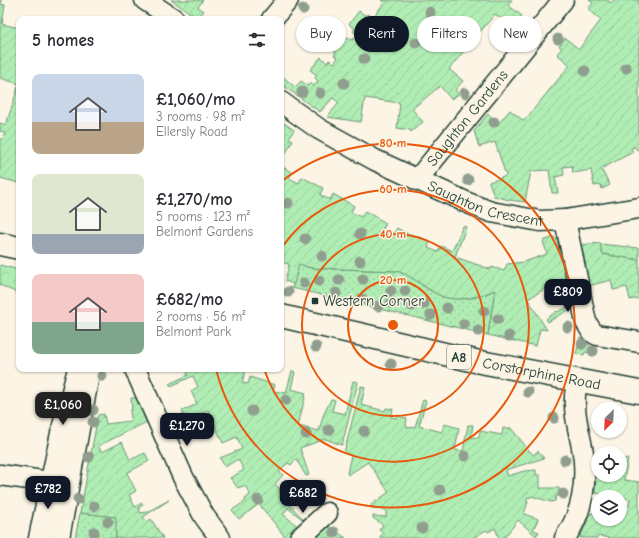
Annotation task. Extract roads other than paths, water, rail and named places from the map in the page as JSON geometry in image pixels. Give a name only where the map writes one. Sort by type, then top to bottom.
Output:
[{"type":"main road","points":[[0,244],[16,247]]},
{"type":"main road","name":"Corstorphine Road","points":[[284,317],[475,360],[639,392]]},
{"type":"street","points":[[145,0],[169,16]]},
{"type":"street","points":[[275,16],[288,0]]},
{"type":"street","name":"Saughton Gardens","points":[[417,180],[563,0]]},
{"type":"street","name":"Saughton Crescent","points":[[284,104],[335,139],[468,204],[491,212],[540,220],[565,220],[639,208]]},
{"type":"street","points":[[565,220],[588,327],[597,335],[639,342]]},
{"type":"street","points":[[39,538],[61,433],[77,372]]},
{"type":"street","points":[[59,538],[89,372]]},
{"type":"street","points":[[136,372],[185,482],[204,516],[220,538]]},
{"type":"street","points":[[565,538],[577,516],[584,488],[584,462],[575,405],[577,380]]},
{"type":"street","points":[[0,475],[50,482]]},
{"type":"street","points":[[300,538],[327,513]]},
{"type":"place","name":"Western Corner","points":[[315,301]]}]
